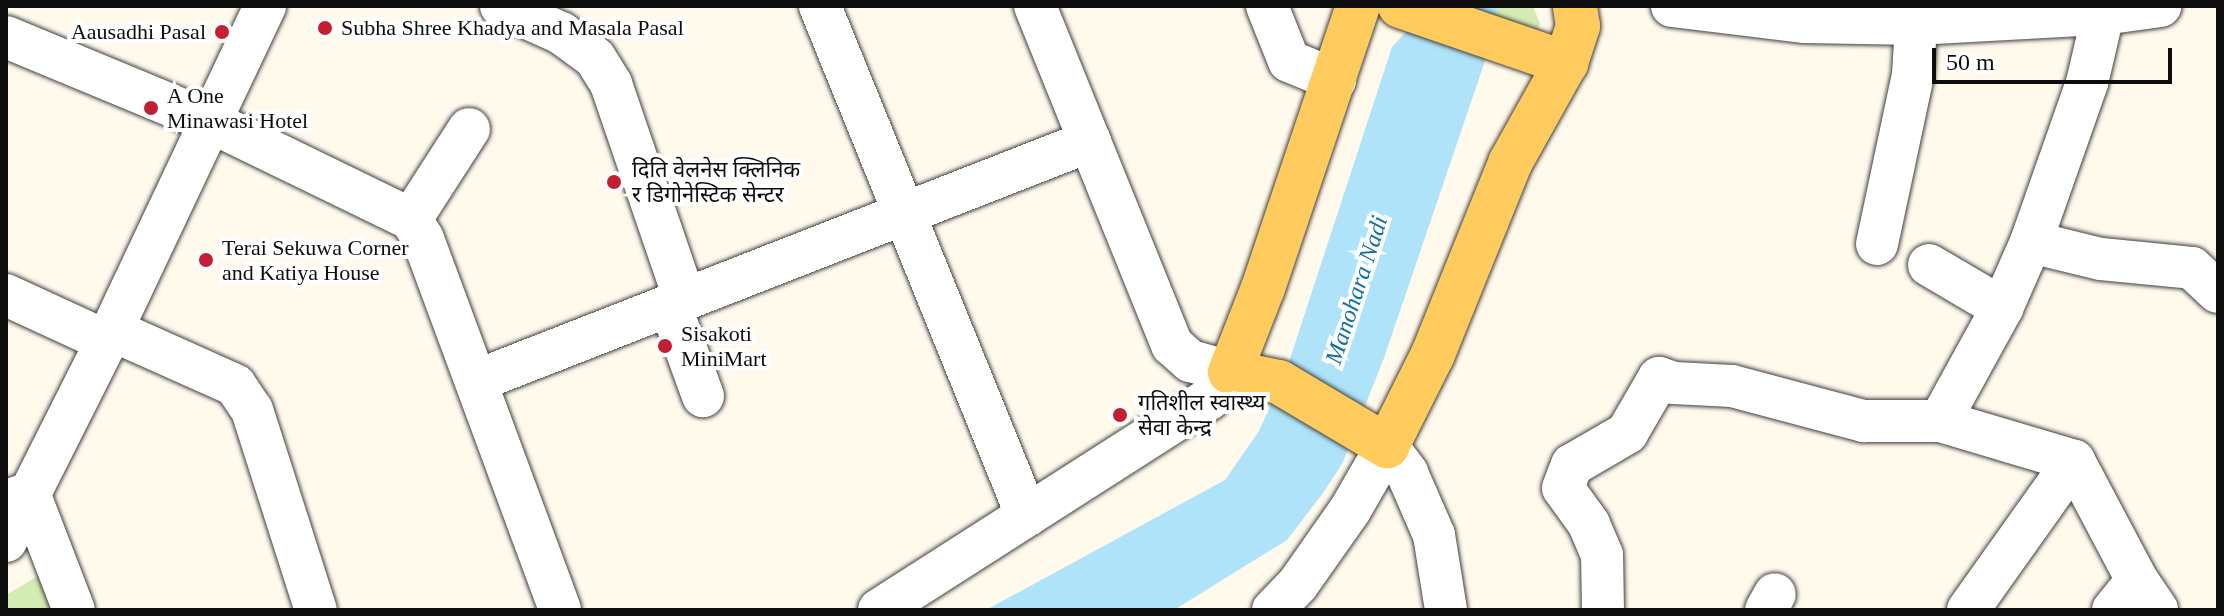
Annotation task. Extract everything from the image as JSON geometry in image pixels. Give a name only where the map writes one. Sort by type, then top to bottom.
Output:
[{"type":"main road","points":[[1358,6],[1263,288],[1230,372],[1279,382],[1375,438],[1433,354],[1510,163],[1546,56],[1578,26],[1575,6]]},
{"type":"main road","points":[[1400,6],[1546,56]]},
{"type":"street","points":[[6,541],[18,497],[109,336],[265,6]]},
{"type":"street","points":[[501,6],[561,33],[595,58],[611,84],[703,396]]},
{"type":"street","points":[[820,6],[1027,516]]},
{"type":"street","points":[[879,610],[1209,399],[1230,372],[1190,361],[1172,345],[1035,6]]},
{"type":"street","points":[[1267,6],[1289,61],[1335,80]]},
{"type":"street","points":[[1672,6],[1805,22],[1916,24],[2103,14],[2149,7]]},
{"type":"street","points":[[1940,421],[2002,308],[2031,242],[2087,83],[2103,14]]},
{"type":"street","points":[[1877,244],[1911,89],[1916,24]]},
{"type":"street","points":[[6,37],[209,121],[411,219],[423,239],[560,610]]},
{"type":"street","points":[[411,219],[469,129]]},
{"type":"street","points":[[476,381],[1090,141]]},
{"type":"street","points":[[2031,242],[2101,259],[2192,268],[2218,292]]},
{"type":"street","points":[[1929,265],[2002,308]]},
{"type":"street","points":[[6,295],[235,385],[252,410],[316,610]]},
{"type":"street","points":[[1610,607],[1602,555],[1589,524],[1563,488],[1572,465],[1627,433],[1659,378],[1674,383],[1732,386],[1864,421],[1940,421],[2074,461],[2136,600]]},
{"type":"street","points":[[1273,610],[1298,584],[1350,510],[1375,438],[1407,473],[1434,535],[1446,610]]},
{"type":"street","points":[[1968,610],[2074,461]]},
{"type":"street","points":[[18,497],[74,610]]},
{"type":"green space","points":[[1497,6],[1533,6],[1540,24],[1534,40],[1493,23]]},
{"type":"green space","points":[[48,570],[62,610],[6,610],[6,595]]},
{"type":"water","name":"Manohara Nadi","points":[[1419,6],[1497,6],[1486,58],[1384,358],[1342,464],[1323,493],[1287,540],[1174,610],[986,610],[1225,480],[1259,431],[1288,365],[1392,47],[1415,22]]},
{"type":"place","name":"Subha Shree Khadya and Masala Pasal","points":[[325,28]]},
{"type":"place","name":"Aausadhi Pasal","points":[[222,32]]},
{"type":"place","name":"A One Minawasi Hotel","points":[[151,108]]},
{"type":"place","name":"दिति वेलनेस क्लिनिक र डिगोनेस्टिक सेन्टर","points":[[614,182]]},
{"type":"place","name":"Terai Sekuwa Corner and Katiya House","points":[[206,260]]},
{"type":"place","name":"Sisakoti MiniMart","points":[[665,346]]},
{"type":"place","name":"गतिशील स्वास्थ्य सेवा केन्द्र","points":[[1120,415]]}]
